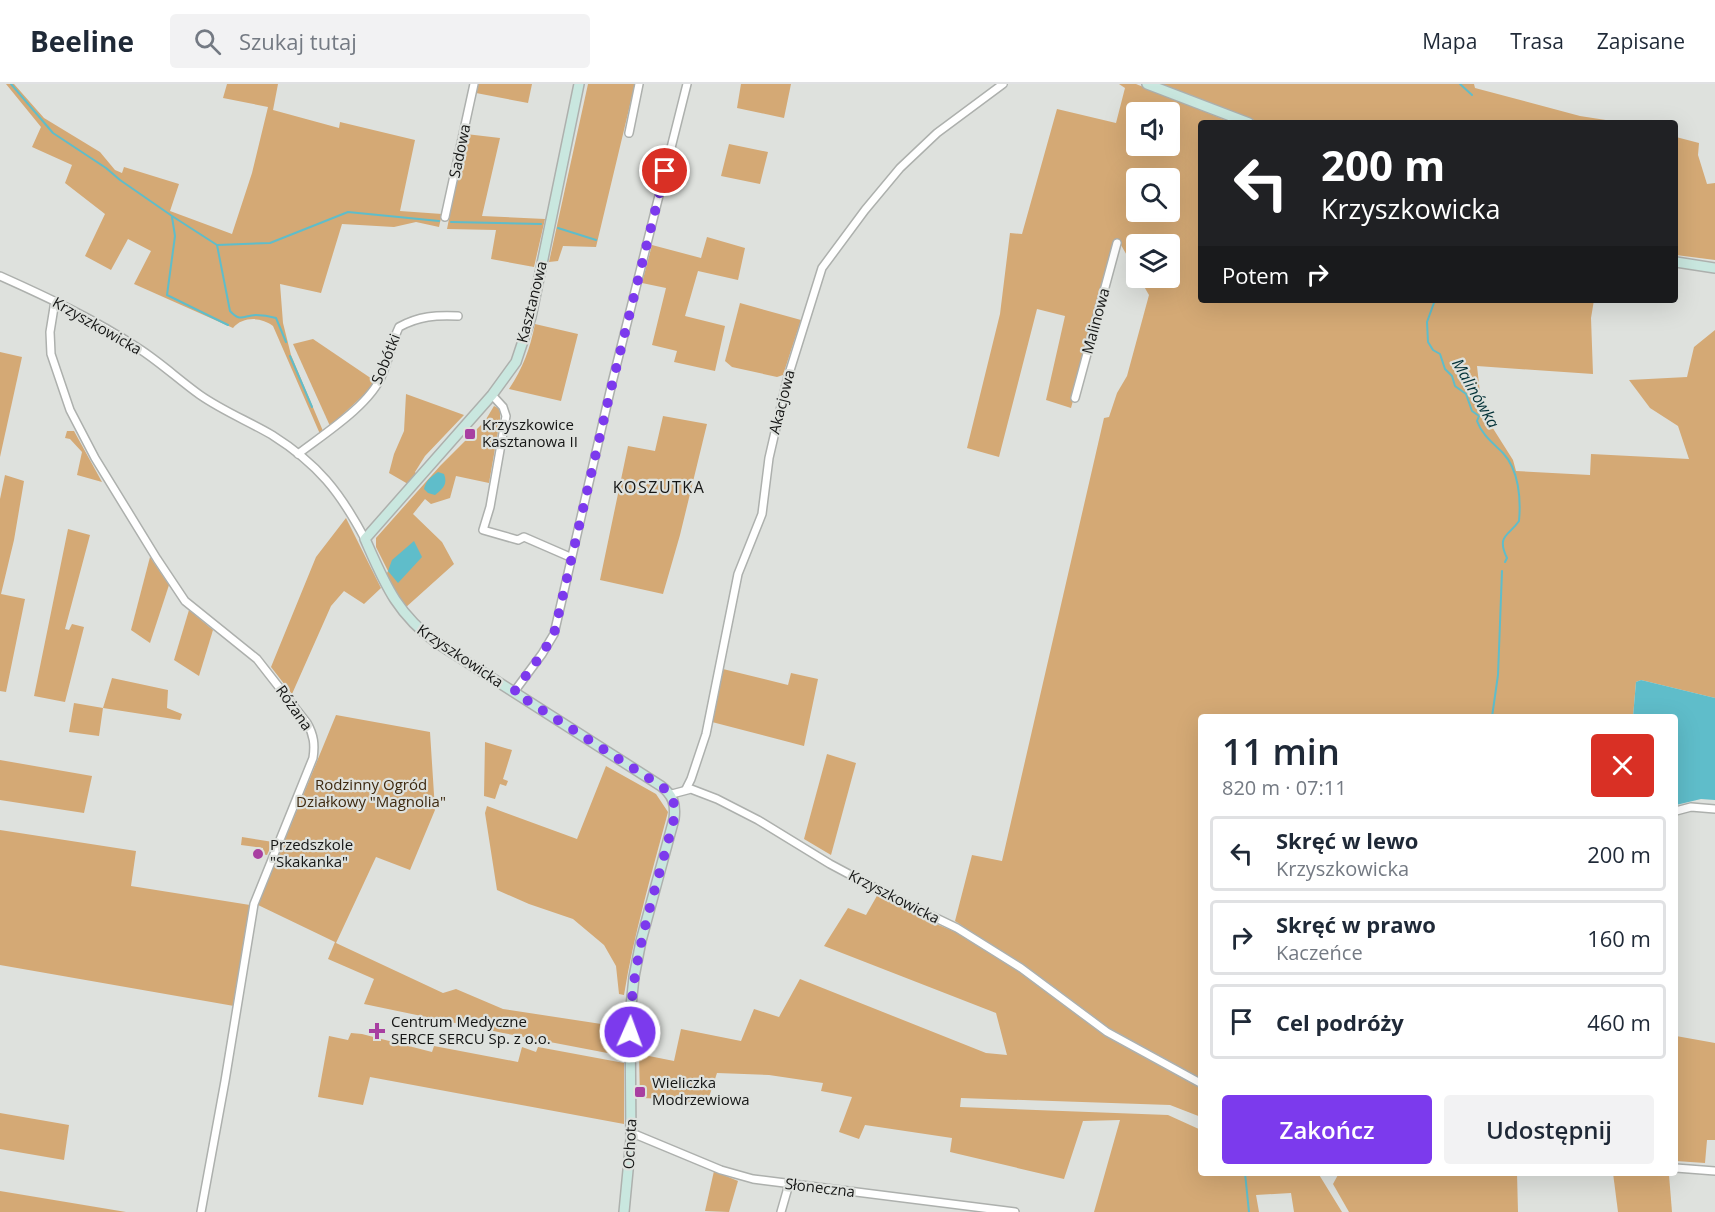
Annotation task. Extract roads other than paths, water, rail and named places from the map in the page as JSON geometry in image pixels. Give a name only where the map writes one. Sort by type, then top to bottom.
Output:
[{"type":"street","name":"Sadowa","points":[[445,217],[474,84]]},
{"type":"street","name":"Kasztanowa","points":[[365,539],[492,396],[516,362],[531,317],[579,84]]},
{"type":"street","points":[[629,134],[639,84]]},
{"type":"street","points":[[514,692],[554,634],[570,557],[687,84]]},
{"type":"street","name":"Akacjowa","points":[[686,789],[706,734],[738,574],[762,514],[769,458],[787,380],[822,268],[900,168],[937,133],[1004,84]]},
{"type":"street","points":[[1147,84],[1241,120]]},
{"type":"street","name":"Malinowa","points":[[1075,398],[1117,243]]},
{"type":"street","points":[[1678,262],[1715,268]]},
{"type":"street","name":"Krzyszkowicka","points":[[0,276],[55,301],[138,348],[200,395],[272,436],[298,454],[328,480],[353,517],[389,592],[412,623],[437,643],[672,794]]},
{"type":"street","name":"Różana","points":[[55,301],[50,332],[51,354],[70,410],[95,458],[185,601],[257,659],[307,723],[315,745],[313,758],[254,904],[201,1212]]},
{"type":"street","name":"Sobótki","points":[[298,454],[371,394],[382,376],[399,327],[415,319],[430,316],[458,316]]},
{"type":"street","points":[[492,396],[503,407],[506,416],[490,507],[483,530],[518,540],[524,537],[570,557]]},
{"type":"street","points":[[672,794],[686,789]]},
{"type":"street","name":"Krzyszkowicka","points":[[686,789],[699,792],[741,811],[838,868],[920,912],[964,932],[1021,968],[1107,1032],[1198,1082]]},
{"type":"street","name":"Ochota","points":[[624,1212],[632,1133],[631,1002],[641,941],[674,819],[675,804],[672,794]]},
{"type":"street","points":[[1678,810],[1690,807],[1715,808]]},
{"type":"street","name":"Słoneczna","points":[[632,1133],[737,1175],[789,1184],[1016,1212]]},
{"type":"street","points":[[1678,1168],[1715,1171]]},
{"type":"street","points":[[781,1212],[789,1184]]},
{"type":"water","points":[[438,472],[444,474],[444,486],[435,495],[428,493],[424,489],[426,483]]},
{"type":"water","points":[[414,541],[422,557],[398,583],[388,571],[392,560]]},
{"type":"water","points":[[1641,680],[1715,698],[1715,800],[1701,799],[1678,805],[1678,714],[1633,714],[1636,682]]},
{"type":"waterway","points":[[11,84],[53,133],[217,245],[270,243],[348,212],[439,221]]},
{"type":"waterway","points":[[1460,84],[1472,95]]},
{"type":"waterway","points":[[172,217],[175,236],[167,295],[228,325]]},
{"type":"waterway","points":[[451,222],[541,224]]},
{"type":"waterway","points":[[558,228],[596,240]]},
{"type":"waterway","points":[[217,245],[230,311],[240,318],[256,315],[276,318],[286,342]]},
{"type":"waterway","name":"Malinówka","points":[[1434,303],[1427,322],[1428,342],[1433,350],[1440,354],[1445,369],[1452,376],[1455,386],[1466,394],[1472,411],[1479,416],[1477,421],[1482,430],[1503,453],[1516,476],[1520,503],[1519,521],[1503,540],[1507,558],[1505,562]]},
{"type":"waterway","points":[[290,356],[312,407]]},
{"type":"waterway","name":"Malinówka","points":[[1492,714],[1498,675],[1502,571]]},
{"type":"waterway","name":"Malinówka","points":[[1245,1176],[1249,1212]]},
{"type":"place","name":"Krzyszkowice Kasztanowa II","points":[[470,434]]},
{"type":"place","name":"Przedszkole \"Skakanka\"","points":[[258,854]]},
{"type":"place","name":"Centrum Medyczne SERCE SERCU Sp. z o.o.","points":[[377,1031]]},
{"type":"place","name":"Wieliczka Modrzewiowa","points":[[640,1092]]},
{"type":"district","name":"KOSZUTKA","points":[[659,487]]},
{"type":"park label","name":"Rodzinny Ogród Działkowy \"Magnolia\"","points":[[371,794]]}]
